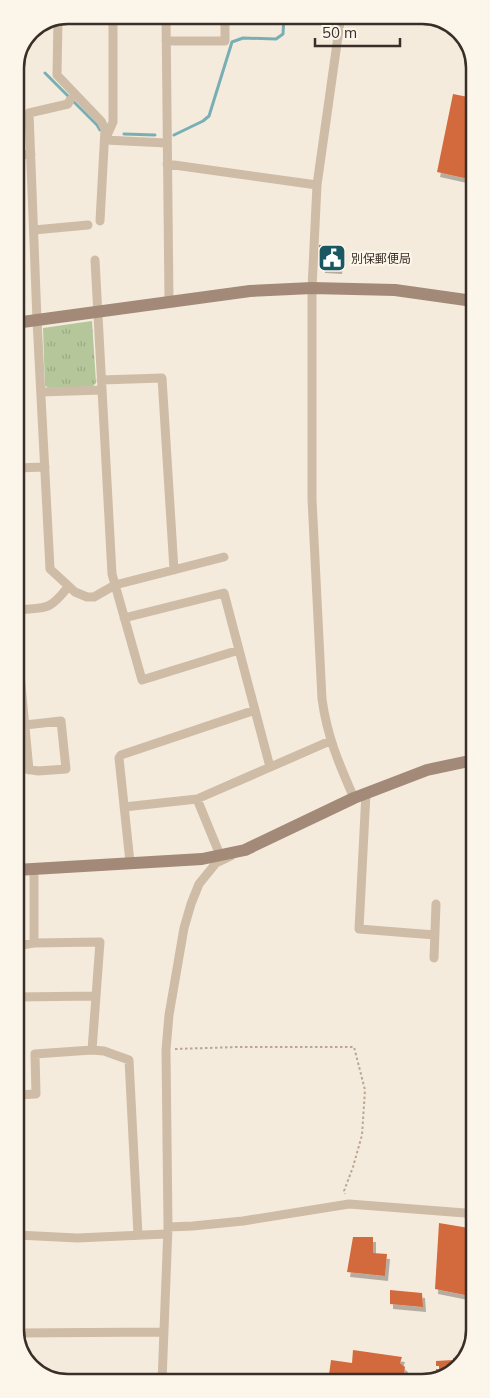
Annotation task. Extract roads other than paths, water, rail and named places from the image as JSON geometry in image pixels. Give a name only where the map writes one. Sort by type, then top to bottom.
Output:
[{"type":"street","points":[[105,140],[113,122],[112,24]]},
{"type":"street","points":[[166,24],[169,302]]},
{"type":"street","points":[[166,41],[225,41],[225,24]]},
{"type":"street","points":[[340,24],[317,186],[312,288],[312,499],[322,699],[325,722],[330,741],[354,798]]},
{"type":"street","points":[[58,25],[57,75],[101,121],[106,129],[100,221]]},
{"type":"street","points":[[70,100],[68,104],[29,113],[37,320],[50,569],[75,592],[87,597],[94,597],[115,585],[224,558]]},
{"type":"street","points":[[105,140],[166,143]]},
{"type":"street","points":[[24,154],[31,154]]},
{"type":"street","points":[[167,164],[317,186]]},
{"type":"street","points":[[34,230],[88,225]]},
{"type":"street","points":[[95,260],[112,574],[142,680],[239,650]]},
{"type":"street","points":[[24,322],[250,291],[312,288],[395,290],[466,300]]},
{"type":"street","points":[[101,380],[162,378],[174,570]]},
{"type":"street","points":[[41,392],[102,390]]},
{"type":"street","points":[[24,468],[45,467]]},
{"type":"street","points":[[24,609],[49,607],[56,603],[68,587]]},
{"type":"street","points":[[124,618],[224,593],[270,767]]},
{"type":"street","points":[[130,862],[119,758],[122,754],[255,710]]},
{"type":"street","points":[[24,715],[29,770]]},
{"type":"street","points":[[24,769],[38,771],[66,769],[61,721],[25,725]]},
{"type":"street","points":[[124,807],[197,798],[330,741]]},
{"type":"street","points":[[162,1374],[167,1230],[166,1050],[169,1015],[184,928],[199,884],[216,863],[354,798],[427,770],[466,762]]},
{"type":"street","points":[[366,793],[359,929],[435,935]]},
{"type":"street","points":[[197,798],[220,855]]},
{"type":"street","points":[[24,869],[202,859],[245,850]]},
{"type":"street","points":[[34,868],[34,943]]},
{"type":"street","points":[[434,958],[436,904]]},
{"type":"street","points":[[24,945],[100,942],[92,1050]]},
{"type":"street","points":[[24,997],[96,996]]},
{"type":"street","points":[[24,1095],[36,1094],[35,1054],[92,1050],[130,1060],[138,1235]]},
{"type":"street","points":[[24,1235],[76,1238],[138,1235],[350,1204],[466,1213]]},
{"type":"street","points":[[24,1333],[164,1332]]},
{"type":"waterway","points":[[174,135],[203,121],[209,116],[232,42],[243,38],[276,39],[283,34],[284,24]]},
{"type":"waterway","points":[[45,73],[100,130]]},
{"type":"waterway","points":[[124,134],[155,135]]},
{"type":"place","name":"別保郵便局","points":[[332,258]]}]
